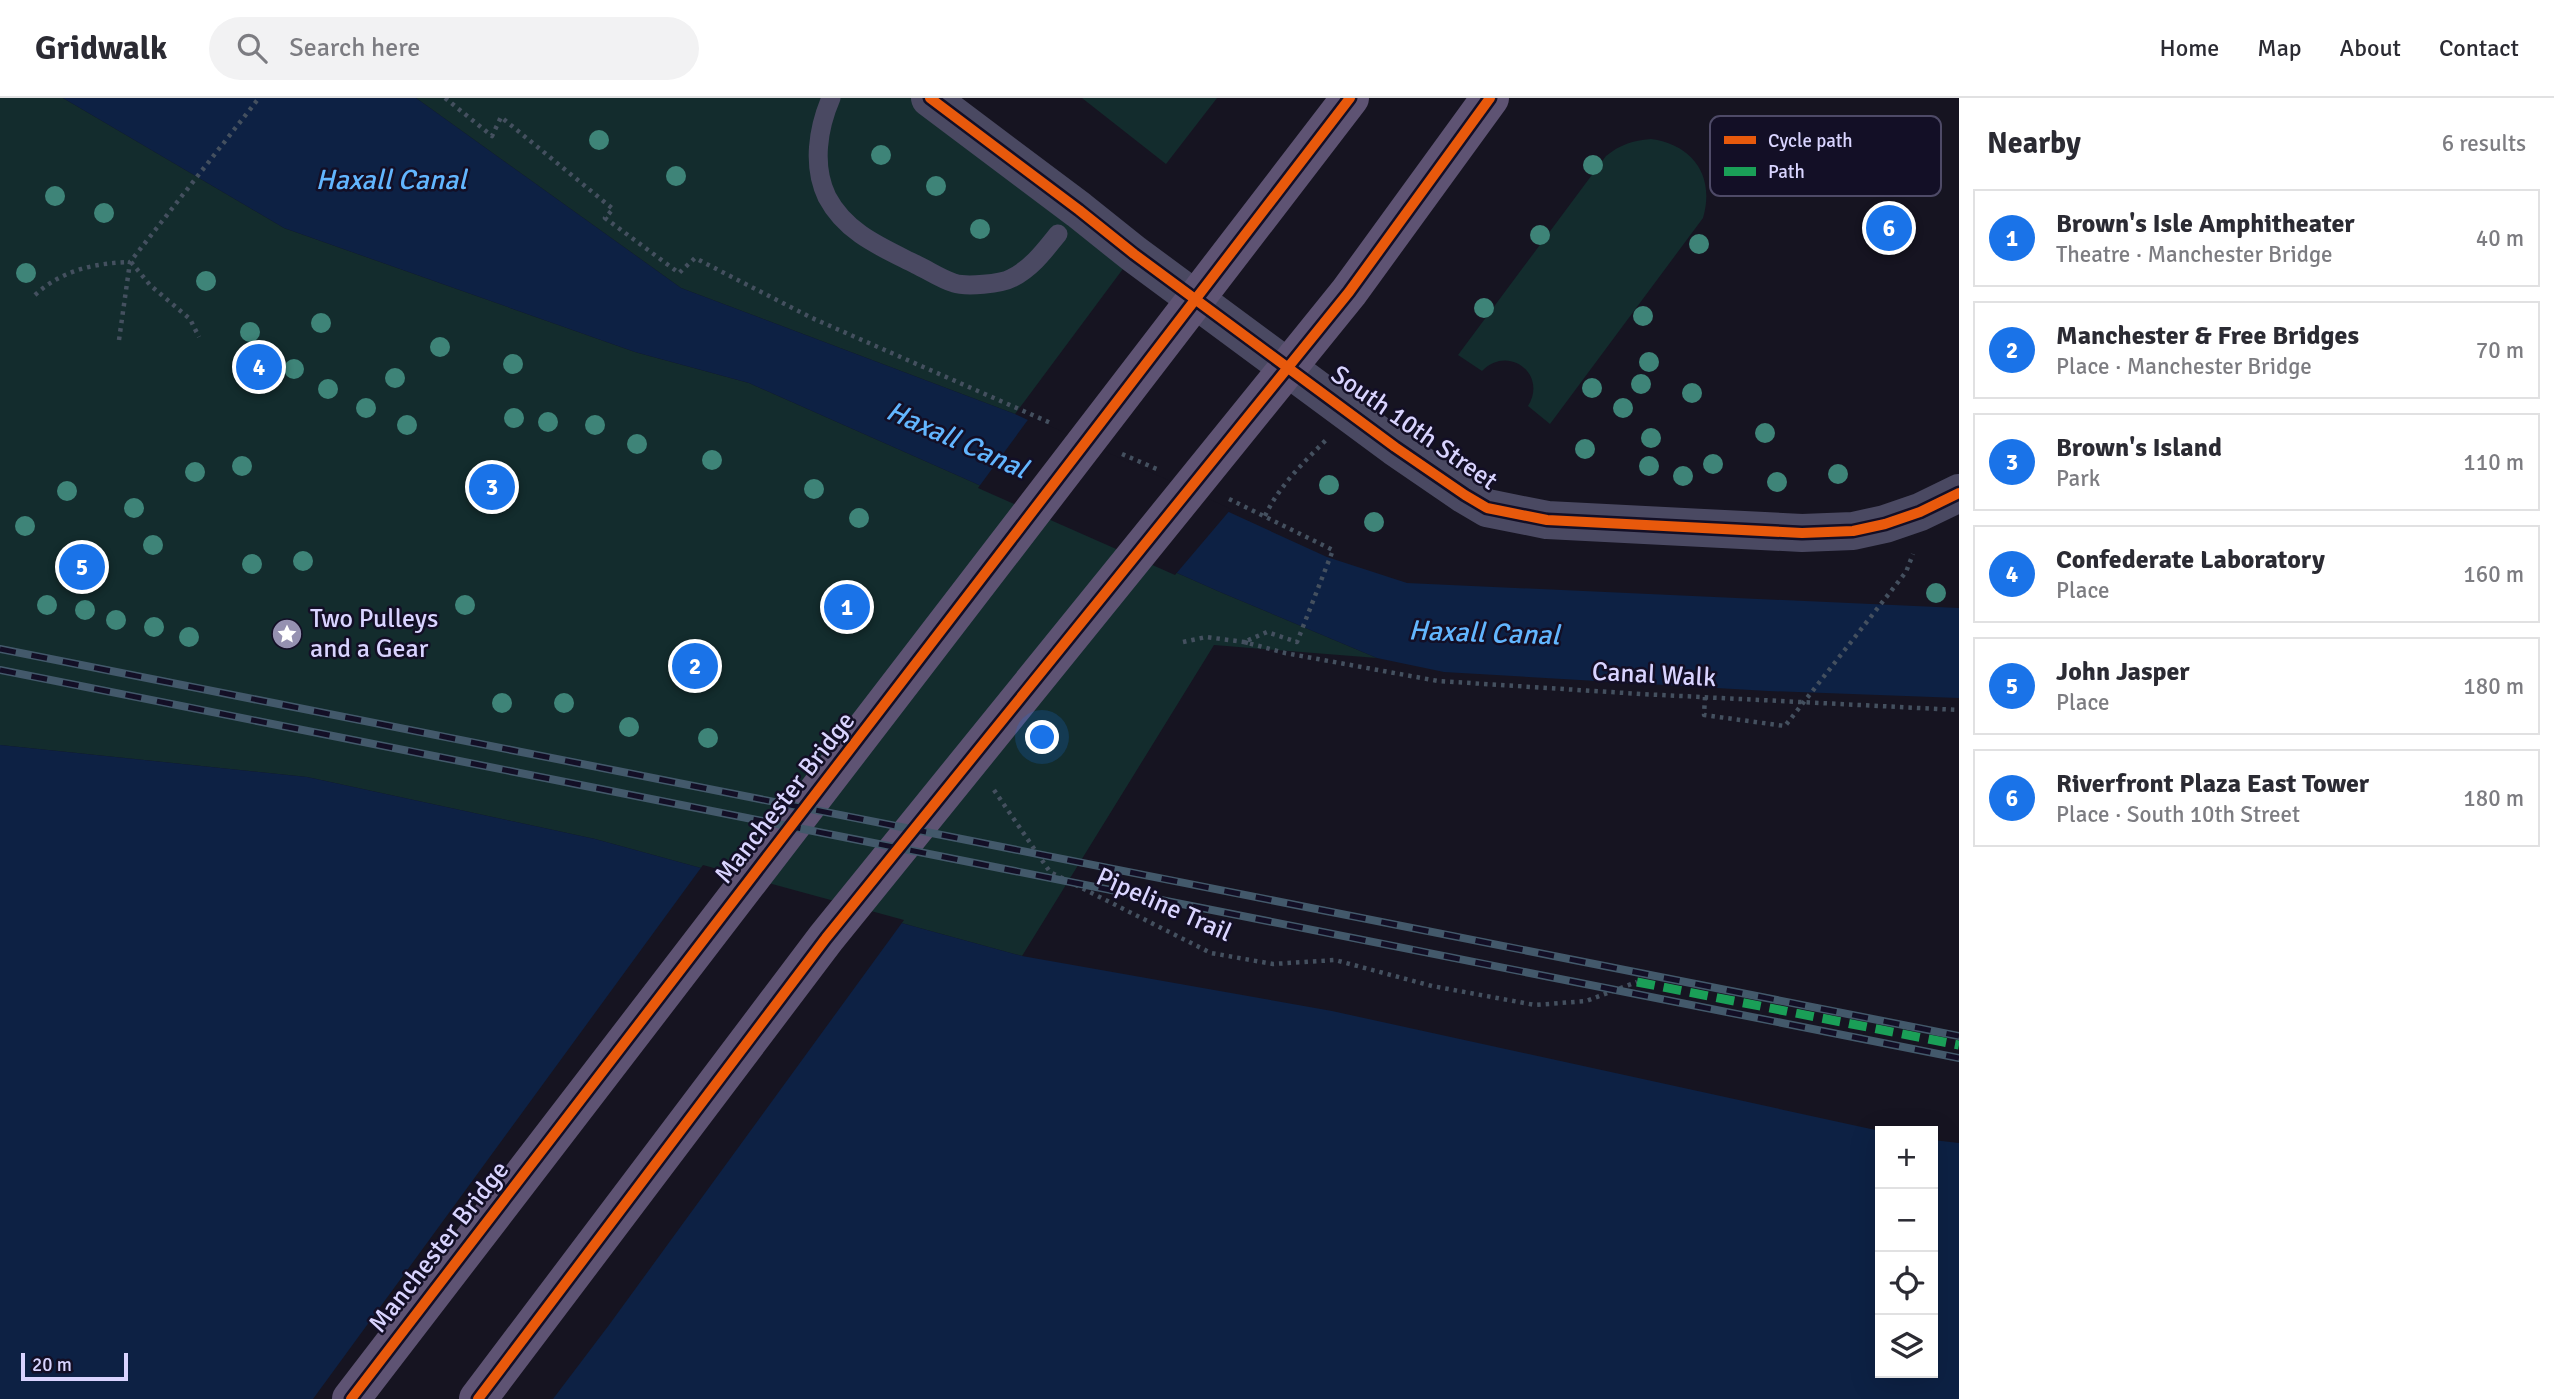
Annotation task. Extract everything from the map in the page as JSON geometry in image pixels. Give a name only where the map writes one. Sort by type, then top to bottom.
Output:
[{"type":"main road","name":"Manchester Bridge","points":[[351,1399],[1350,98]]},
{"type":"main road","points":[[478,1399],[826,938],[1349,292],[1490,98]]},
{"type":"street","name":"South 10th Street","points":[[930,98],[1134,254],[1395,447],[1487,508],[1547,520],[1802,533],[1853,531],[1885,524],[1920,512],[1959,493]]},
{"type":"lane","points":[[831,98],[822,118],[819,170],[827,196],[844,222],[863,238],[956,284],[979,285],[1010,279],[1032,264],[1059,234]]},
{"type":"path","points":[[119,340],[130,262],[259,98]]},
{"type":"path","points":[[445,98],[492,136],[501,117],[613,209],[605,218],[679,273],[695,258],[812,318],[1065,429]]},
{"type":"path","points":[[130,262],[150,285],[190,318],[199,337]]},
{"type":"path","points":[[35,295],[51,280],[100,263],[130,262]]},
{"type":"path","points":[[1265,516],[1281,489],[1320,446]]},
{"type":"path","points":[[1115,450],[1164,471]]},
{"type":"path","points":[[1221,496],[1333,550],[1297,642],[1268,632],[1244,642]]},
{"type":"path","points":[[1705,697],[1704,715],[1785,726],[1906,572]]},
{"type":"green space","points":[[0,98],[63,98],[284,228],[635,352],[749,383],[1220,592],[1377,658],[1214,645],[1022,956],[595,839],[307,777],[0,745]]},
{"type":"green space","points":[[416,98],[930,98],[1134,254],[1015,414],[681,288]]},
{"type":"green space","points":[[1082,98],[1217,98],[1166,164]]},
{"type":"green space","points":[[1651,139],[1679,148],[1698,165],[1706,189],[1703,218],[1550,424],[1528,406],[1533,394],[1533,383],[1522,366],[1503,361],[1492,363],[1482,371],[1458,355],[1606,156],[1627,144]]},
{"type":"water","name":"Haxall Canal","points":[[63,98],[416,98],[681,288],[1015,414],[1327,557],[1407,583],[1959,608],[1959,698],[1768,691],[1444,672],[1377,658],[1220,592],[749,383],[635,352],[284,228]]},
{"type":"water","points":[[0,745],[307,777],[595,839],[1022,956],[1332,1011],[1875,1130],[1875,1378],[1938,1378],[1938,1141],[1959,1143],[1959,1399],[0,1399]]},
{"type":"pier","points":[[1030,417],[1231,509],[1175,575],[978,488]]},
{"type":"pier","points":[[703,865],[904,920],[553,1399],[313,1399]]},
{"type":"railway","points":[[0,649],[1959,1036]]},
{"type":"railway","points":[[0,670],[1959,1058]]},
{"type":"marked path","points":[[1637,982],[1959,1045]]},
{"type":"cycle path","points":[[930,98],[1134,254],[1395,447],[1487,508],[1547,520],[1802,533],[1853,531],[1885,524],[1920,512],[1959,493]]},
{"type":"cycle path","points":[[351,1399],[1350,98]]},
{"type":"cycle path","points":[[478,1399],[826,938],[1349,292],[1490,98]]},
{"type":"place","name":"Riverfront Plaza East Tower","points":[[1889,228]]},
{"type":"place","name":"Confederate Laboratory","points":[[259,367]]},
{"type":"place","name":"Brown's Island","points":[[492,487]]},
{"type":"place","name":"John Jasper","points":[[82,567]]},
{"type":"place","name":"Brown's Isle Amphitheater","points":[[847,607]]},
{"type":"place","name":"Two Pulleys and a Gear","points":[[287,634]]},
{"type":"place","name":"Manchester & Free Bridges","points":[[695,666]]}]
